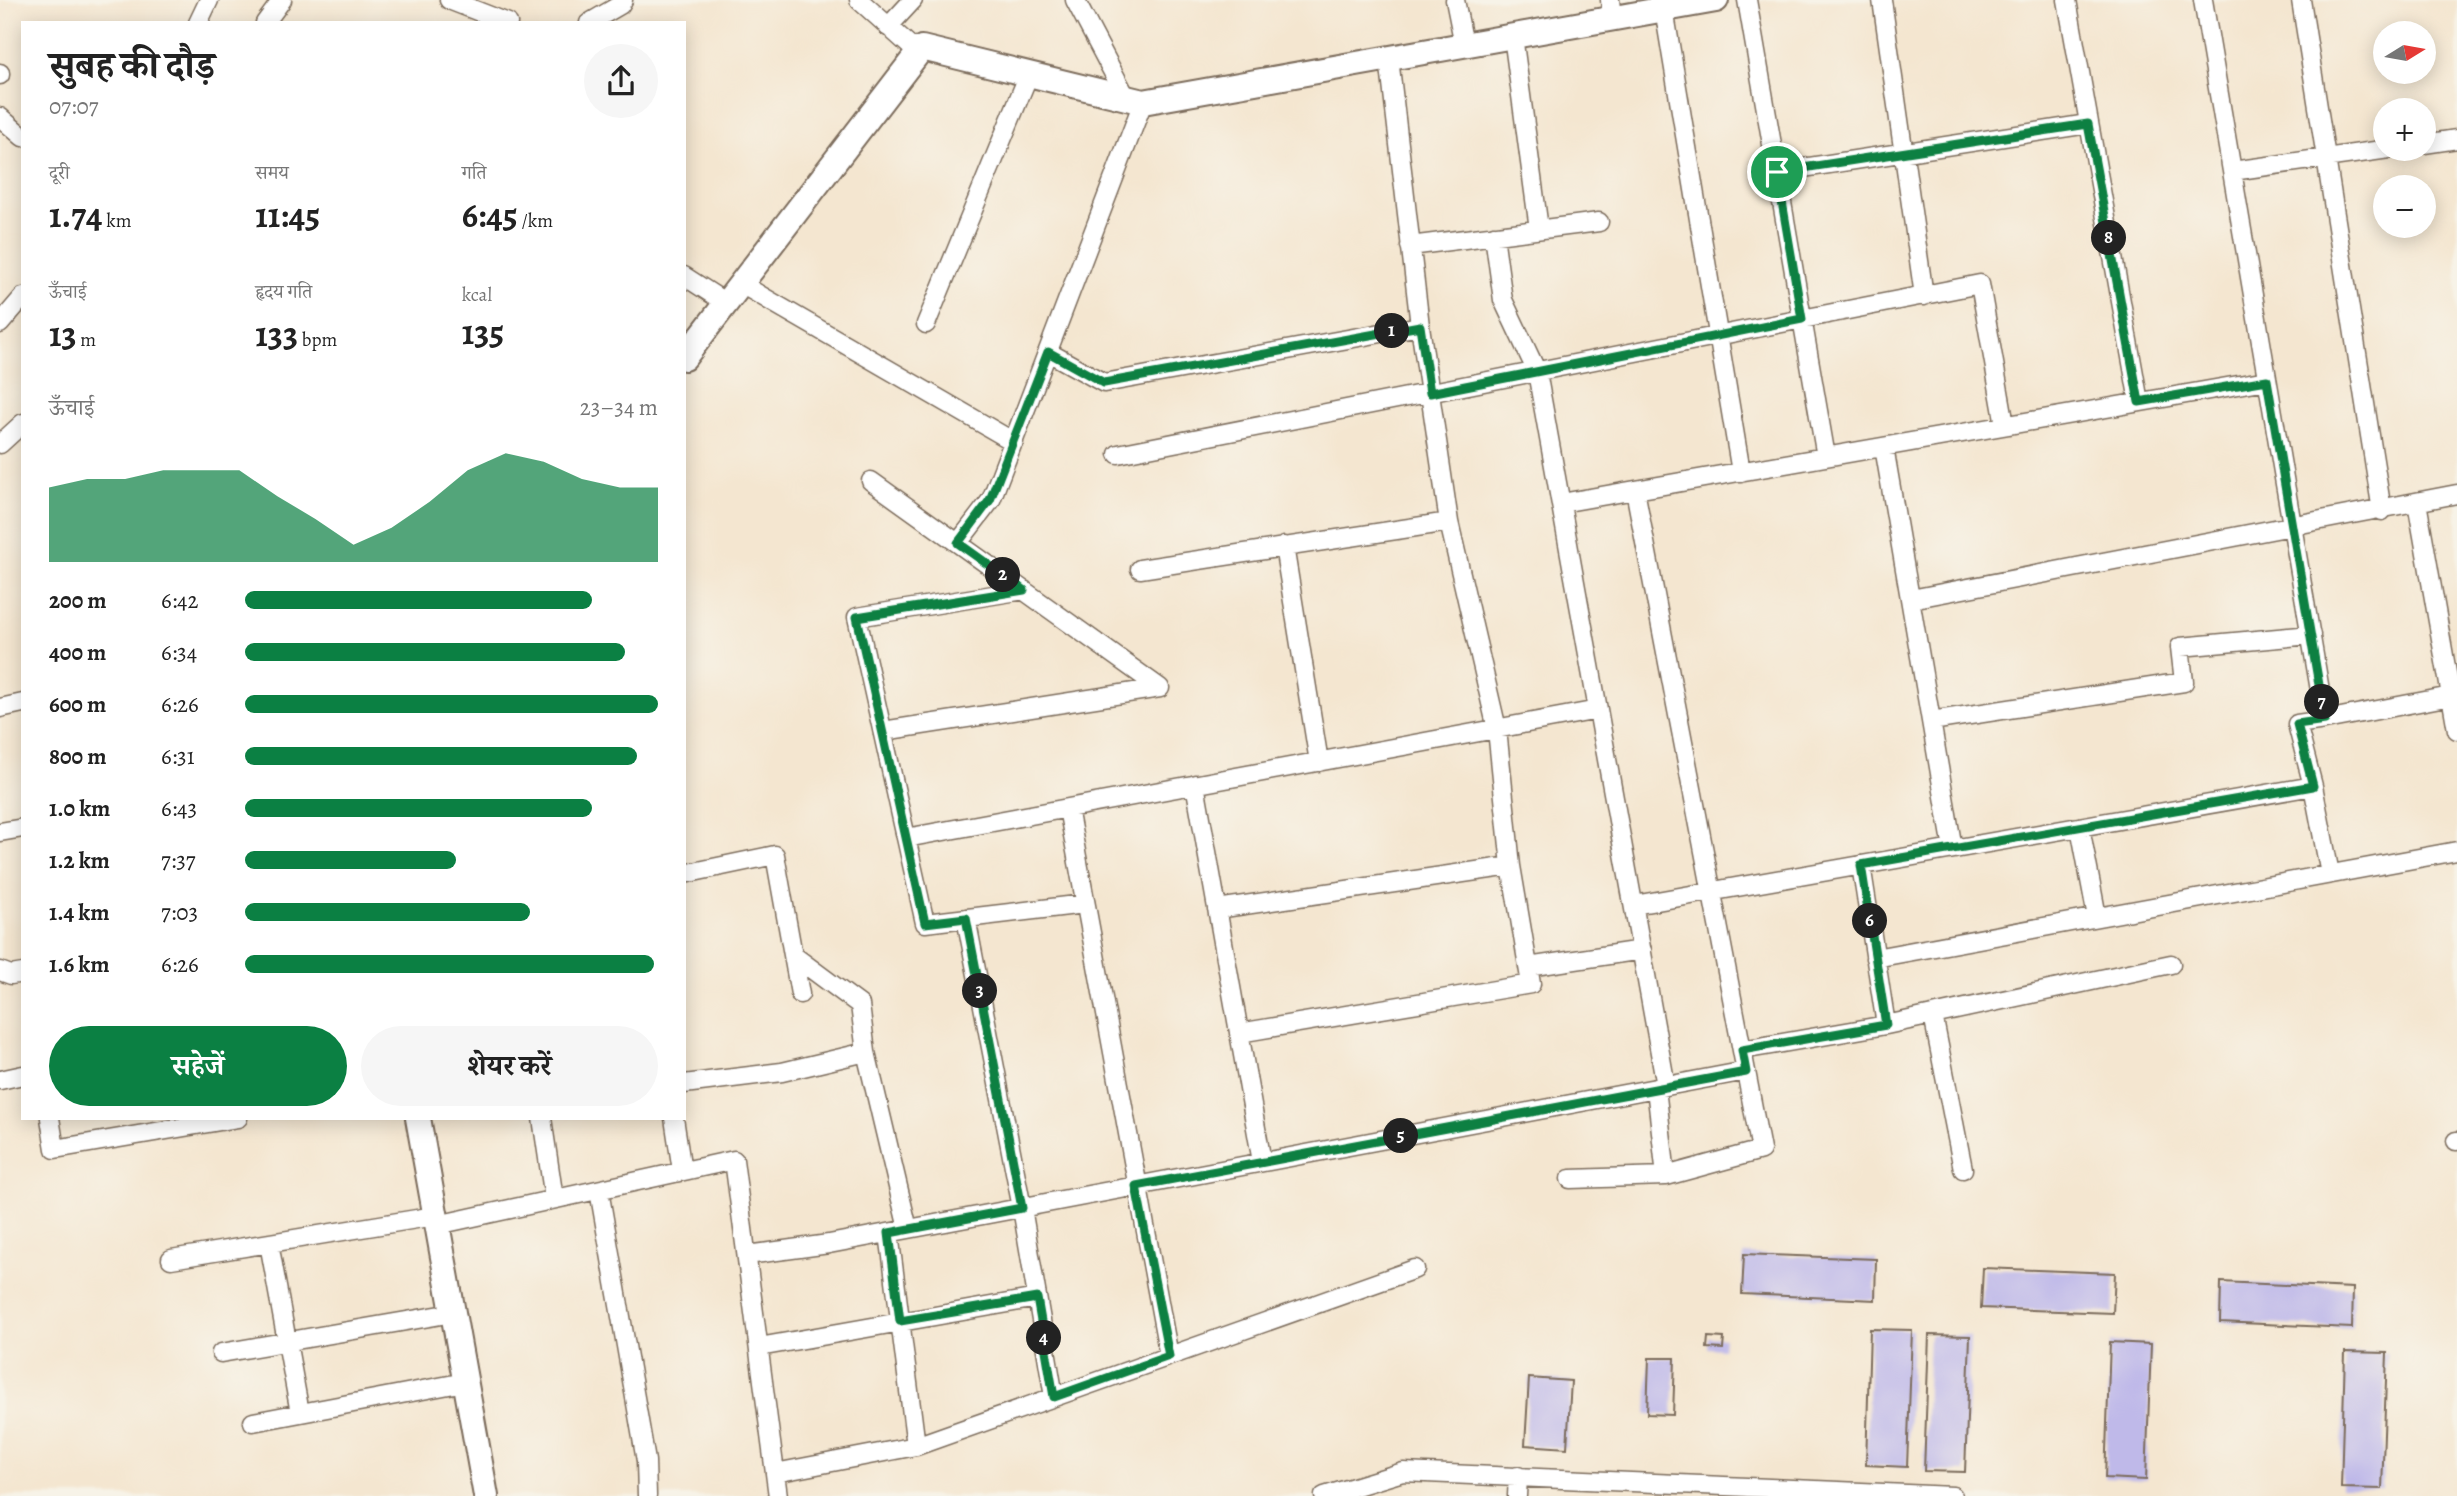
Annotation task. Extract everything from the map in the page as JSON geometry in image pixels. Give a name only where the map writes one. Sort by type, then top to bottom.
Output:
[{"type":"street","points":[[199,21],[209,0]]},
{"type":"street","points":[[266,21],[282,0]]},
{"type":"street","points":[[449,0],[503,21]]},
{"type":"street","points":[[592,21],[620,5],[622,0]]},
{"type":"street","points":[[859,0],[918,53]]},
{"type":"street","points":[[888,27],[913,0]]},
{"type":"street","points":[[958,543],[990,500],[1014,442],[1048,352],[1134,99],[1075,0]]},
{"type":"street","points":[[1455,0],[1464,45]]},
{"type":"street","points":[[686,355],[922,48],[1134,99],[1513,36],[1611,9],[1664,9],[1716,0]]},
{"type":"street","points":[[1747,0],[1826,457]]},
{"type":"street","points":[[1882,0],[1924,296]]},
{"type":"street","points":[[2067,0],[2139,402]]},
{"type":"street","points":[[2203,0],[2325,720]]},
{"type":"street","points":[[2301,0],[2382,511]]},
{"type":"street","points":[[1664,9],[1741,472]]},
{"type":"street","points":[[1513,36],[1539,229]]},
{"type":"street","points":[[1239,1033],[1531,984],[1511,866],[1497,729],[1449,522],[1420,326],[1389,58]]},
{"type":"street","points":[[926,324],[1029,74]]},
{"type":"street","points":[[0,117],[21,135]]},
{"type":"street","points":[[1777,172],[2088,124]]},
{"type":"street","points":[[2436,142],[2457,139]]},
{"type":"street","points":[[2232,171],[2373,151]]},
{"type":"street","points":[[1410,246],[1599,222]]},
{"type":"street","points":[[1494,235],[1503,300],[1537,372],[1561,503],[1642,950],[1661,1087],[1665,1176]]},
{"type":"street","points":[[686,277],[734,294],[1014,442]]},
{"type":"street","points":[[1118,454],[1980,285],[2005,425]]},
{"type":"street","points":[[0,324],[21,299]]},
{"type":"street","points":[[1048,352],[1104,383],[1420,326]]},
{"type":"street","points":[[1561,503],[2267,380]]},
{"type":"street","points":[[0,444],[21,425]]},
{"type":"street","points":[[1884,447],[1953,849]]},
{"type":"street","points":[[871,481],[1160,688],[883,731]]},
{"type":"street","points":[[1570,1179],[1665,1176],[1761,1150],[1635,490]]},
{"type":"street","points":[[1910,599],[2457,495]]},
{"type":"street","points":[[2417,502],[2457,730]]},
{"type":"street","points":[[1140,569],[1449,522]]},
{"type":"street","points":[[1284,547],[1319,762]]},
{"type":"street","points":[[1024,590],[857,617],[925,923],[1085,904]]},
{"type":"street","points":[[1931,720],[2184,682],[2180,647],[2311,635]]},
{"type":"street","points":[[2330,874],[2313,786],[2297,724],[2451,696]]},
{"type":"street","points":[[0,708],[21,704]]},
{"type":"street","points":[[906,838],[1598,710]]},
{"type":"street","points":[[1195,784],[1262,1162]]},
{"type":"street","points":[[1634,905],[2313,786]]},
{"type":"street","points":[[1068,808],[1169,1356]]},
{"type":"street","points":[[2080,827],[2097,917]]},
{"type":"street","points":[[0,832],[21,828]]},
{"type":"street","points":[[1875,958],[2457,851]]},
{"type":"street","points":[[686,874],[775,855],[800,994]]},
{"type":"street","points":[[1861,865],[1886,1025]]},
{"type":"street","points":[[1217,909],[1511,866]]},
{"type":"street","points":[[966,918],[1022,1208],[1054,1397]]},
{"type":"street","points":[[1528,967],[1642,950]]},
{"type":"street","points":[[794,956],[860,1006],[866,1052],[908,1229]]},
{"type":"street","points":[[1742,1050],[1886,1025],[2171,964]]},
{"type":"street","points":[[0,971],[11,975],[21,973]]},
{"type":"street","points":[[1933,1015],[1963,1169]]},
{"type":"street","points":[[686,1084],[782,1072],[866,1052]]},
{"type":"street","points":[[747,1255],[829,1244],[1746,1072]]},
{"type":"street","points":[[0,1080],[21,1075]]},
{"type":"street","points":[[50,1120],[55,1149],[226,1120]]},
{"type":"street","points":[[418,1120],[486,1496]]},
{"type":"street","points":[[542,1120],[554,1199]]},
{"type":"street","points":[[674,1120],[681,1171]]},
{"type":"street","points":[[171,1259],[436,1220],[599,1190],[734,1160],[778,1496]]},
{"type":"street","points":[[599,1190],[646,1461],[647,1496]]},
{"type":"street","points":[[889,1233],[916,1446]]},
{"type":"street","points":[[268,1243],[300,1413]]},
{"type":"street","points":[[775,1473],[916,1446],[1415,1269]]},
{"type":"street","points":[[759,1348],[1037,1298]]},
{"type":"street","points":[[221,1353],[453,1313]]},
{"type":"street","points":[[253,1422],[465,1382]]},
{"type":"street","points":[[1324,1496],[1366,1490],[1403,1472],[1518,1476],[1770,1492],[1954,1496]]},
{"type":"street","points":[[1517,1496],[1518,1476]]},
{"type":"building","points":[[1744,1254],[1876,1259],[1875,1300],[1742,1294]]},
{"type":"building","points":[[1983,1268],[2115,1273],[2113,1313],[1981,1308]]},
{"type":"building","points":[[2221,1282],[2353,1288],[2352,1328],[2220,1322]]},
{"type":"building","points":[[1870,1329],[1912,1330],[1907,1467],[1866,1465]]},
{"type":"building","points":[[1929,1335],[1970,1336],[1965,1472],[1924,1471]]},
{"type":"building","points":[[1708,1337],[1724,1338],[1723,1349],[1707,1348]]},
{"type":"building","points":[[2110,1342],[2151,1344],[2146,1480],[2105,1478]]},
{"type":"building","points":[[2345,1352],[2387,1353],[2382,1489],[2341,1488]]},
{"type":"building","points":[[1649,1358],[1675,1358],[1673,1415],[1647,1414]]},
{"type":"building","points":[[1529,1378],[1571,1381],[1567,1448],[1525,1445]]},
{"type":"route","points":[[2088,124],[2139,402],[2267,380],[2325,720],[2297,724],[2313,786],[1861,865],[1886,1025],[1742,1050],[1746,1072],[1136,1186],[1169,1356],[1054,1397],[1037,1298],[900,1321],[889,1233],[1022,1208],[966,918],[925,923],[857,617],[1024,590],[958,543],[990,500],[1048,352],[1104,383],[1420,326],[1430,393],[1802,319],[1777,172],[2088,124]]}]
